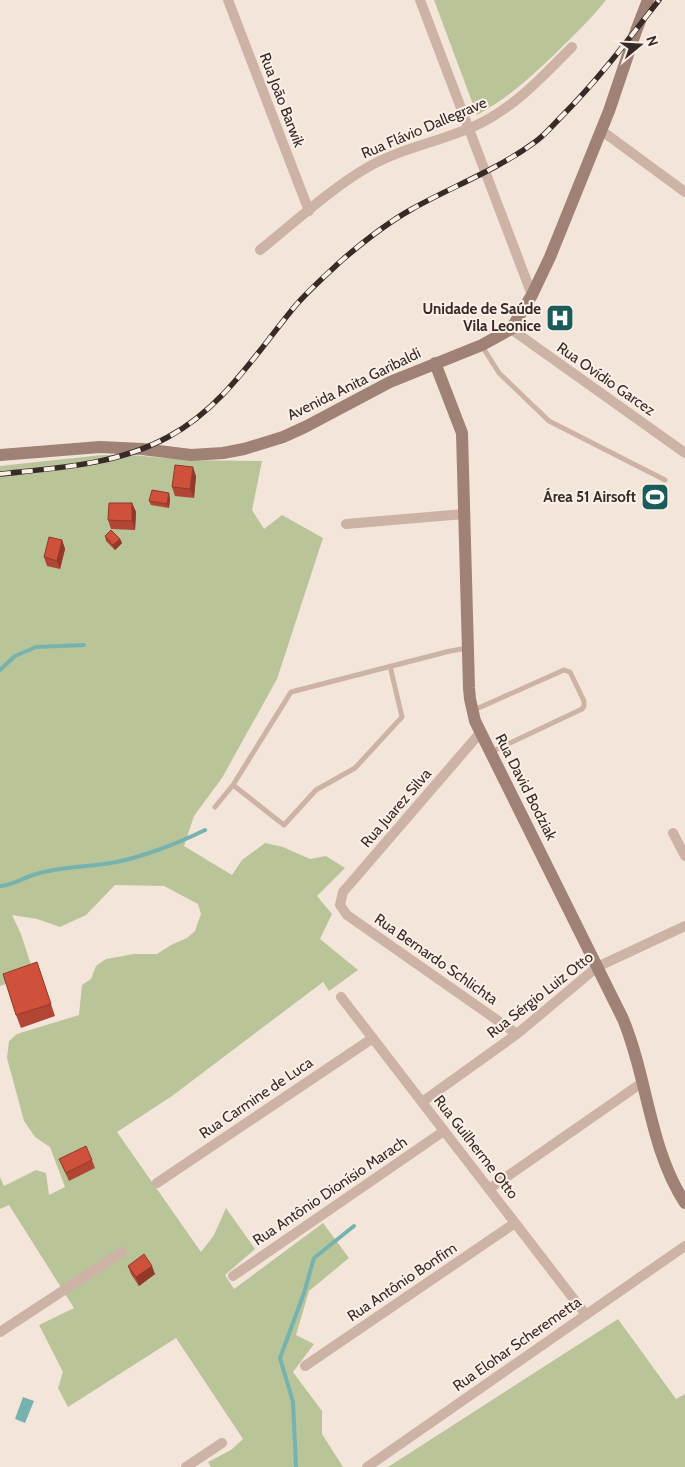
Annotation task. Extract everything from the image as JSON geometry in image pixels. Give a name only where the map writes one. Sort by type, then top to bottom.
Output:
[{"type":"main road","name":"Avenida Anita Garibaldi","points":[[0,455],[100,447],[142,449],[191,455],[223,453],[244,449],[305,427],[390,382],[482,345],[511,329],[532,295],[550,257],[602,131],[648,0]]},
{"type":"main road","name":"Rua David Bodziak","points":[[435,363],[462,433],[468,648],[472,710],[480,733],[629,1035],[662,1154],[669,1174],[685,1203]]},
{"type":"street","name":"Rua João Barwik","points":[[228,0],[309,211]]},
{"type":"street","points":[[420,0],[532,295]]},
{"type":"street","name":"Rua Flávio Dallegrave","points":[[260,250],[352,177],[370,166],[469,128],[494,116],[526,92],[572,47]]},
{"type":"street","points":[[602,131],[685,192]]},
{"type":"street","name":"Rua Ovídio Garcez","points":[[511,329],[685,452]]},
{"type":"street","points":[[346,524],[464,514]]},
{"type":"street","name":"Rua Juarez Silva","points":[[340,905],[343,892],[480,733]]},
{"type":"street","points":[[673,834],[685,856]]},
{"type":"street","name":"Rua Bernardo Schlichta","points":[[340,905],[347,915],[517,1034]]},
{"type":"street","name":"Rua Sérgio Luiz Otto","points":[[422,1102],[517,1034],[597,967],[685,926]]},
{"type":"street","name":"Rua Guilherme Otto","points":[[341,997],[586,1315]]},
{"type":"street","name":"Rua Carmine de Luca","points":[[157,1183],[373,1038]]},
{"type":"street","points":[[489,1188],[643,1082]]},
{"type":"street","name":"Rua Antônio Dionísio Marach","points":[[232,1276],[444,1131]]},
{"type":"street","name":"Rua Antônio Bonfim","points":[[306,1366],[515,1223]]},
{"type":"street","name":"Rua Elohar Scheremetta","points":[[366,1467],[685,1246]]},
{"type":"street","points":[[0,1332],[122,1252]]},
{"type":"street","points":[[186,1467],[222,1444]]},
{"type":"lane","points":[[482,345],[499,373],[549,421],[665,480]]},
{"type":"lane","points":[[215,807],[233,785],[291,692],[468,648]]},
{"type":"lane","points":[[233,785],[284,825],[316,790],[355,768],[402,717],[390,666]]},
{"type":"lane","points":[[472,710],[564,670],[570,672],[584,701],[582,709],[490,752]]},
{"type":"green space","points":[[434,0],[606,0],[582,27],[537,71],[509,95],[477,115]]},
{"type":"green space","points":[[102,455],[132,455],[187,460],[262,461],[252,510],[264,529],[282,515],[323,538],[277,679],[222,778],[194,816],[184,846],[232,875],[242,860],[265,843],[283,847],[310,859],[326,856],[345,868],[317,896],[332,914],[320,939],[358,970],[329,991],[323,982],[172,1096],[117,1132],[201,1252],[214,1235],[226,1208],[255,1249],[225,1275],[234,1289],[323,1223],[349,1258],[309,1291],[296,1335],[314,1344],[293,1372],[322,1411],[322,1434],[343,1467],[211,1467],[208,1462],[231,1450],[243,1439],[176,1338],[68,1407],[58,1388],[63,1372],[39,1325],[74,1308],[9,1205],[0,1209],[0,1177],[4,1186],[36,1170],[46,1173],[49,1195],[65,1187],[50,1147],[35,1137],[24,1121],[7,1058],[9,1041],[17,1034],[79,1015],[82,985],[91,979],[96,966],[106,959],[134,954],[157,954],[187,938],[195,931],[201,914],[198,904],[164,886],[115,885],[86,915],[60,927],[37,919],[12,915],[21,934],[34,974],[0,986],[0,466]]},
{"type":"green space","points":[[618,1319],[676,1399],[685,1394],[685,1467],[388,1467]]},
{"type":"water","points":[[23,1397],[34,1401],[25,1423],[15,1419]]},
{"type":"building","points":[[175,465],[193,467],[190,489],[172,487]]},
{"type":"building","points":[[152,490],[169,493],[167,504],[149,501]]},
{"type":"building","points":[[109,503],[132,503],[132,521],[108,520]]},
{"type":"building","points":[[111,530],[120,539],[113,545],[105,536]]},
{"type":"building","points":[[49,537],[62,540],[57,561],[44,557]]},
{"type":"building","points":[[37,962],[51,1004],[16,1015],[3,974]]},
{"type":"building","points":[[86,1146],[92,1160],[66,1173],[59,1159]]},
{"type":"building","points":[[144,1254],[152,1266],[136,1277],[128,1266]]},
{"type":"waterway","points":[[0,670],[15,656],[36,647],[84,645]]},
{"type":"waterway","points":[[0,886],[9,885],[32,875],[64,868],[111,863],[134,858],[205,830]]},
{"type":"waterway","points":[[296,1467],[293,1402],[280,1358],[304,1293],[314,1258],[354,1226]]},
{"type":"railway","points":[[0,474],[86,464],[128,454],[168,437],[188,425],[223,395],[306,294],[358,247],[403,214],[506,161],[542,136],[600,74],[659,0]]},
{"type":"place","name":"Unidade de Saúde Vila Leonice","points":[[560,318]]},
{"type":"place","name":"Área 51 Airsoft","points":[[655,497]]}]
